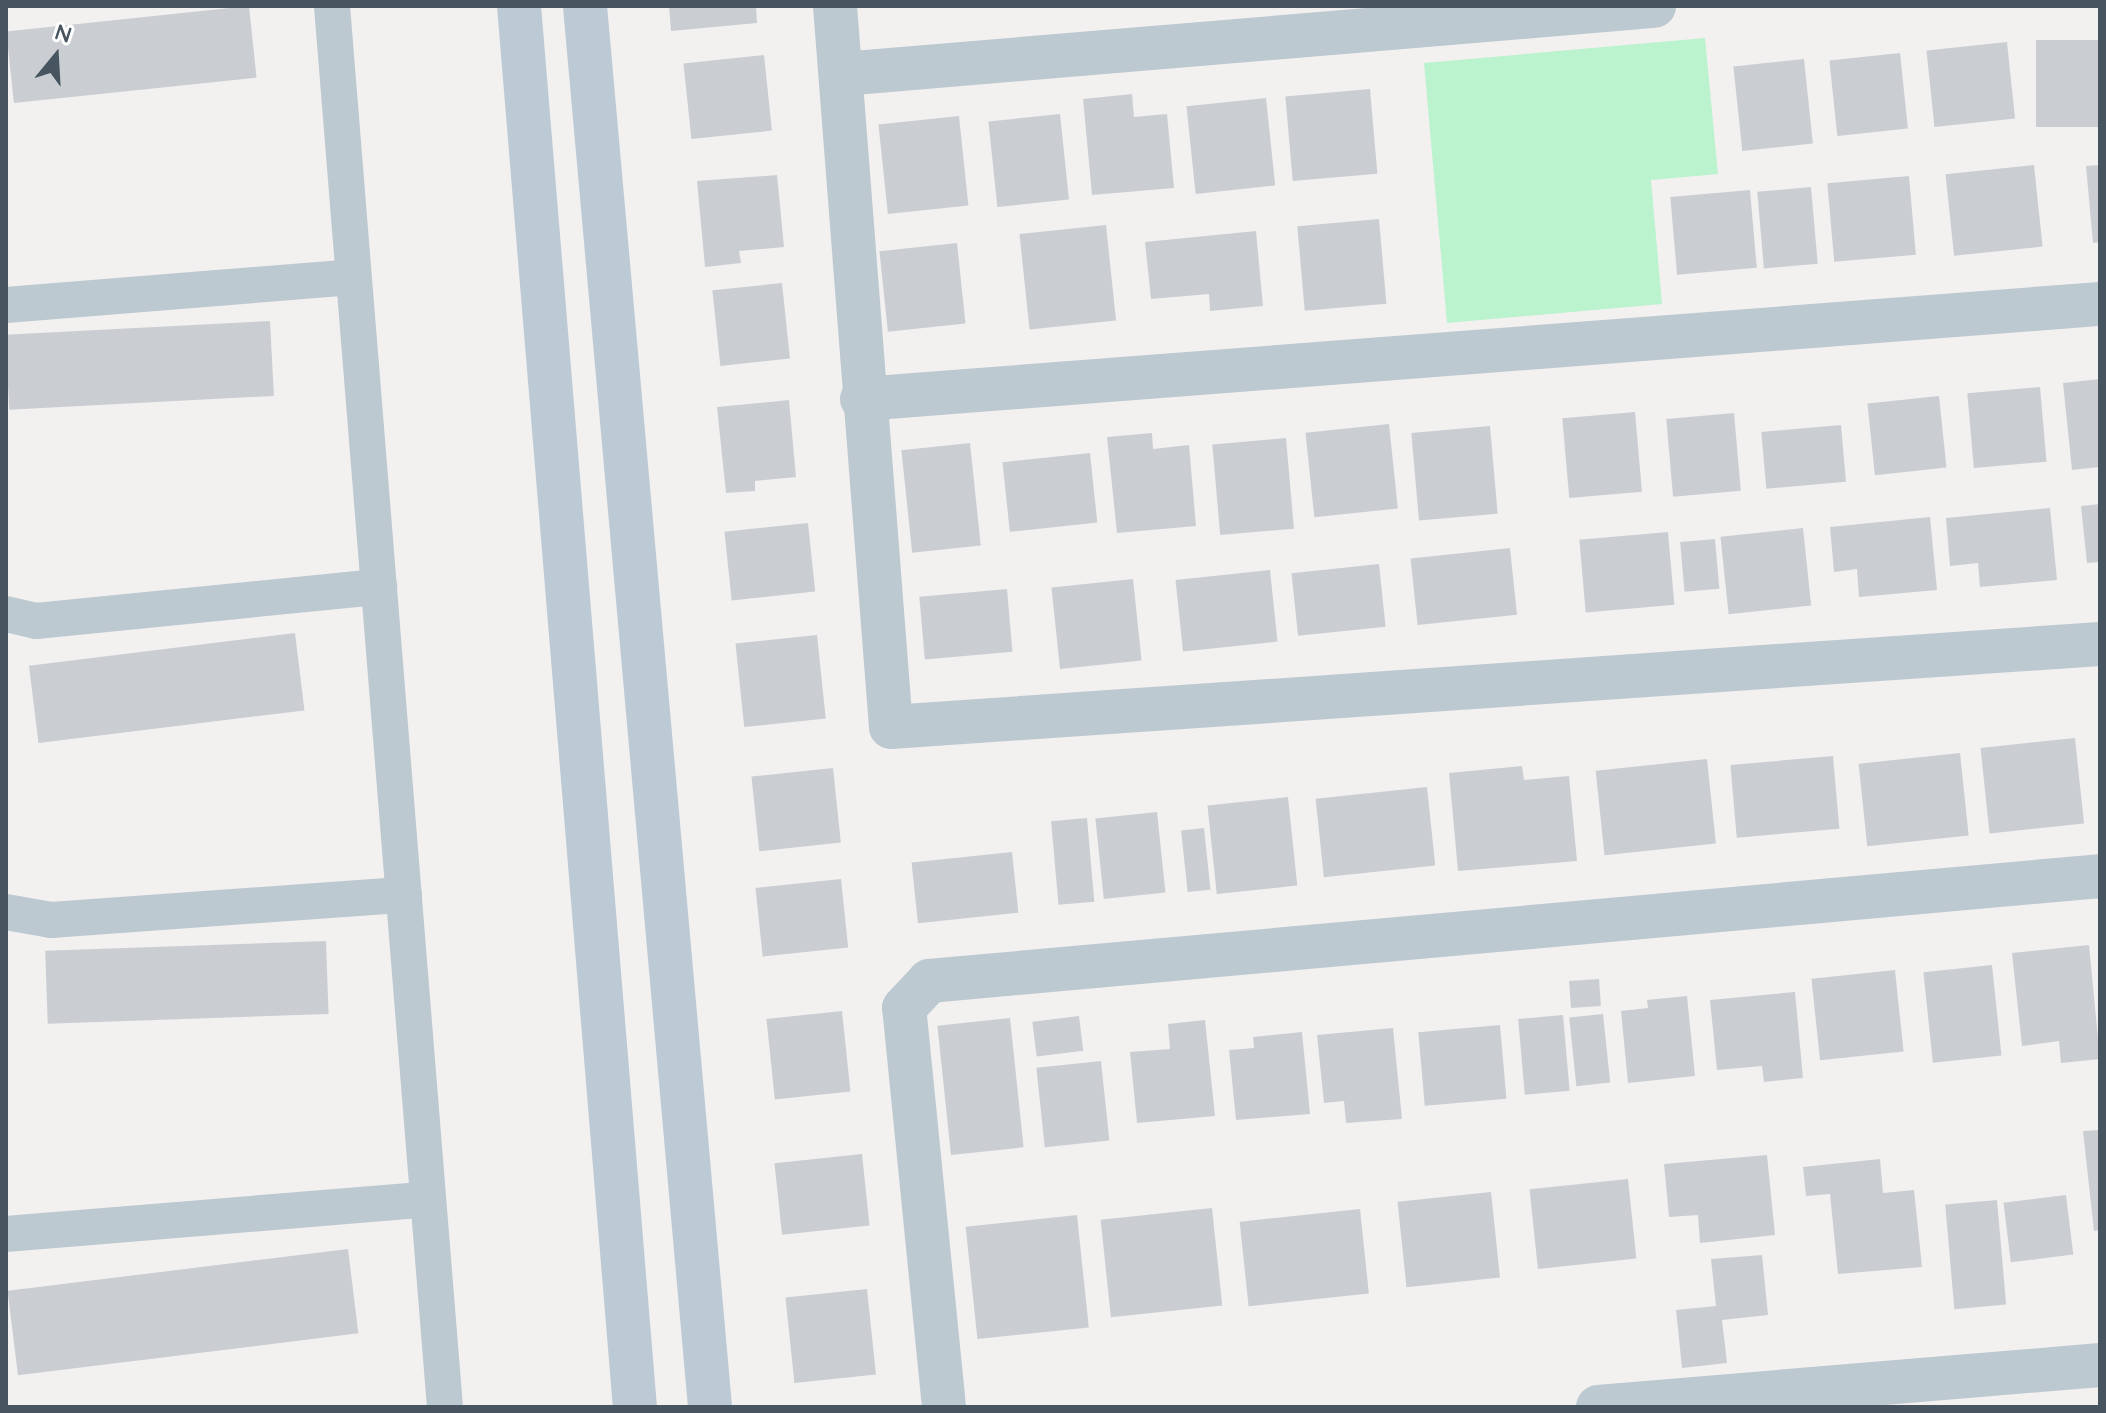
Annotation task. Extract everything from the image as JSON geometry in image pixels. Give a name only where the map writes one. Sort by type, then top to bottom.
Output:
[{"type":"street","points":[[519,6],[635,1407]]},
{"type":"street","points":[[585,6],[710,1407]]},
{"type":"street","points":[[835,6],[862,399],[891,727],[2100,644]]},
{"type":"street","points":[[842,74],[1654,6]]},
{"type":"street","points":[[862,399],[2100,304]]},
{"type":"street","points":[[944,1407],[904,1008],[929,981],[2100,876]]},
{"type":"street","points":[[1598,1407],[2100,1365]]},
{"type":"lane","points":[[332,6],[445,1407]]},
{"type":"lane","points":[[6,305],[353,277]]},
{"type":"lane","points":[[6,614],[36,621],[379,587]]},
{"type":"lane","points":[[6,912],[51,920],[404,895]]},
{"type":"lane","points":[[6,1234],[428,1199]]},
{"type":"green space","points":[[1705,38],[1718,174],[1651,180],[1662,304],[1447,323],[1424,63]]},
{"type":"building","points":[[249,6],[257,78],[14,103],[6,32]]},
{"type":"building","points":[[669,6],[756,6],[757,23],[671,31]]},
{"type":"building","points":[[2036,40],[2100,40],[2100,127],[2036,127]]},
{"type":"building","points":[[2007,42],[2015,119],[1934,127],[1926,50]]},
{"type":"building","points":[[1900,53],[1908,129],[1837,136],[1829,60]]},
{"type":"building","points":[[764,55],[772,131],[691,139],[683,63]]},
{"type":"building","points":[[1804,59],[1813,144],[1742,151],[1733,66]]},
{"type":"building","points":[[1370,89],[1377,174],[1293,181],[1285,96]]},
{"type":"building","points":[[1132,94],[1134,117],[1167,114],[1174,188],[1092,195],[1083,99]]},
{"type":"building","points":[[1266,98],[1275,186],[1196,194],[1186,106]]},
{"type":"building","points":[[1060,114],[1069,200],[997,207],[988,122]]},
{"type":"building","points":[[959,116],[968,206],[888,214],[878,124]]},
{"type":"building","points":[[2034,165],[2043,247],[1954,256],[1945,174]]},
{"type":"building","points":[[2100,165],[2100,242],[2093,243],[2086,166]]},
{"type":"building","points":[[777,175],[784,247],[739,251],[741,263],[705,267],[697,181]]},
{"type":"building","points":[[1909,176],[1916,255],[1834,262],[1827,183]]},
{"type":"building","points":[[1811,187],[1818,264],[1764,268],[1757,192]]},
{"type":"building","points":[[1750,190],[1757,268],[1677,275],[1670,197]]},
{"type":"building","points":[[1379,219],[1386,304],[1305,311],[1297,226]]},
{"type":"building","points":[[1106,225],[1116,320],[1030,330],[1019,234]]},
{"type":"building","points":[[1256,231],[1263,306],[1210,311],[1209,294],[1151,299],[1145,242]]},
{"type":"building","points":[[957,243],[965,324],[888,332],[879,251]]},
{"type":"building","points":[[782,283],[790,359],[720,366],[712,290]]},
{"type":"building","points":[[270,321],[274,396],[9,410],[6,335]]},
{"type":"building","points":[[2100,379],[2100,467],[2072,470],[2063,383]]},
{"type":"building","points":[[2040,387],[2047,462],[1974,468],[1967,393]]},
{"type":"building","points":[[1939,396],[1947,468],[1875,475],[1867,404]]},
{"type":"building","points":[[789,400],[796,477],[755,481],[755,491],[726,493],[717,407]]},
{"type":"building","points":[[1635,412],[1642,492],[1569,498],[1562,418]]},
{"type":"building","points":[[1734,413],[1741,491],[1673,497],[1666,419]]},
{"type":"building","points":[[1389,424],[1398,509],[1314,517],[1305,433]]},
{"type":"building","points":[[1841,425],[1846,482],[1766,489],[1761,432]]},
{"type":"building","points":[[1490,426],[1498,514],[1419,521],[1411,433]]},
{"type":"building","points":[[1152,433],[1153,449],[1189,445],[1196,526],[1117,533],[1107,437]]},
{"type":"building","points":[[1286,438],[1294,529],[1220,535],[1212,444]]},
{"type":"building","points":[[970,443],[981,545],[912,553],[901,450]]},
{"type":"building","points":[[1090,453],[1097,523],[1010,532],[1002,462]]},
{"type":"building","points":[[2100,504],[2100,562],[2087,563],[2081,506]]},
{"type":"building","points":[[2050,508],[2057,580],[1980,587],[1978,563],[1950,566],[1946,518]]},
{"type":"building","points":[[1930,517],[1937,590],[1859,597],[1857,569],[1834,572],[1830,527]]},
{"type":"building","points":[[808,523],[815,592],[732,600],[724,532]]},
{"type":"building","points":[[1803,528],[1811,606],[1729,614],[1720,537]]},
{"type":"building","points":[[1668,532],[1674,605],[1586,612],[1579,540]]},
{"type":"building","points":[[1715,539],[1719,589],[1684,592],[1680,542]]},
{"type":"building","points":[[1510,548],[1517,615],[1418,625],[1411,558]]},
{"type":"building","points":[[1379,564],[1386,627],[1298,636],[1291,573]]},
{"type":"building","points":[[1270,570],[1278,642],[1183,652],[1176,580]]},
{"type":"building","points":[[1133,579],[1142,661],[1060,669],[1051,588]]},
{"type":"building","points":[[1007,589],[1012,652],[925,659],[919,597]]},
{"type":"building","points":[[295,633],[305,710],[39,743],[29,666]]},
{"type":"building","points":[[817,635],[826,719],[744,727],[735,644]]},
{"type":"building","points":[[2075,738],[2084,824],[1990,833],[1981,748]]},
{"type":"building","points":[[1960,753],[1969,836],[1867,846],[1859,764]]},
{"type":"building","points":[[1833,756],[1839,829],[1737,838],[1730,765]]},
{"type":"building","points":[[1707,759],[1716,844],[1604,855],[1596,771]]},
{"type":"building","points":[[1522,766],[1524,780],[1569,776],[1577,861],[1458,871],[1449,773]]},
{"type":"building","points":[[833,768],[841,843],[759,851],[751,777]]},
{"type":"building","points":[[1427,787],[1435,866],[1324,877],[1316,799]]},
{"type":"building","points":[[1288,797],[1297,886],[1217,894],[1207,805]]},
{"type":"building","points":[[1157,812],[1165,893],[1104,899],[1095,818]]},
{"type":"building","points":[[1087,818],[1094,902],[1058,905],[1051,821]]},
{"type":"building","points":[[1204,828],[1210,890],[1188,892],[1181,830]]},
{"type":"building","points":[[1012,852],[1018,913],[918,923],[912,863]]},
{"type":"building","points":[[841,879],[848,948],[763,957],[755,888]]},
{"type":"building","points":[[326,941],[329,1014],[48,1024],[45,951]]},
{"type":"building","points":[[2089,945],[2100,1059],[2061,1063],[2059,1041],[2022,1046],[2012,953]]},
{"type":"building","points":[[1992,965],[2002,1056],[1933,1063],[1923,972]]},
{"type":"building","points":[[1895,970],[1904,1052],[1820,1060],[1811,979]]},
{"type":"building","points":[[1599,979],[1601,1006],[1571,1008],[1569,981]]},
{"type":"building","points":[[1795,992],[1803,1078],[1764,1082],[1762,1066],[1717,1070],[1710,1000]]},
{"type":"building","points":[[1687,996],[1695,1076],[1628,1083],[1621,1011],[1648,1008],[1647,1000]]},
{"type":"building","points":[[842,1011],[850,1092],[775,1100],[766,1019]]},
{"type":"building","points":[[1603,1014],[1610,1083],[1576,1086],[1569,1018]]},
{"type":"building","points":[[1563,1015],[1570,1091],[1525,1095],[1518,1019]]},
{"type":"building","points":[[1079,1016],[1083,1051],[1037,1056],[1032,1022]]},
{"type":"building","points":[[1010,1018],[1024,1147],[951,1155],[937,1026]]},
{"type":"building","points":[[1205,1020],[1215,1116],[1137,1123],[1130,1052],[1170,1049],[1168,1024]]},
{"type":"building","points":[[1500,1025],[1506,1099],[1425,1106],[1418,1032]]},
{"type":"building","points":[[1393,1028],[1402,1119],[1346,1123],[1344,1101],[1324,1103],[1317,1035]]},
{"type":"building","points":[[1302,1032],[1310,1114],[1236,1120],[1229,1050],[1254,1048],[1253,1037]]},
{"type":"building","points":[[1101,1061],[1109,1141],[1045,1147],[1036,1068]]},
{"type":"building","points":[[2100,1130],[2100,1230],[2094,1231],[2083,1131]]},
{"type":"building","points":[[862,1154],[870,1226],[782,1235],[774,1163]]},
{"type":"building","points":[[1767,1155],[1775,1235],[1700,1243],[1698,1215],[1669,1217],[1664,1164]]},
{"type":"building","points":[[1880,1159],[1883,1193],[1914,1190],[1922,1267],[1838,1274],[1830,1194],[1806,1196],[1803,1167]]},
{"type":"building","points":[[1628,1179],[1636,1259],[1538,1269],[1530,1189]]},
{"type":"building","points":[[1491,1192],[1500,1278],[1407,1287],[1398,1202]]},
{"type":"building","points":[[2066,1195],[2073,1255],[2011,1262],[2003,1203]]},
{"type":"building","points":[[1997,1200],[2006,1305],[1954,1309],[1945,1205]]},
{"type":"building","points":[[1212,1208],[1222,1305],[1111,1317],[1101,1220]]},
{"type":"building","points":[[1360,1209],[1369,1294],[1249,1306],[1240,1222]]},
{"type":"building","points":[[1077,1215],[1089,1327],[977,1339],[966,1227]]},
{"type":"building","points":[[348,1249],[358,1333],[18,1375],[8,1291]]},
{"type":"building","points":[[1762,1255],[1768,1315],[1722,1320],[1727,1363],[1682,1368],[1676,1310],[1716,1306],[1711,1259]]},
{"type":"building","points":[[867,1289],[876,1375],[794,1383],[785,1298]]}]
